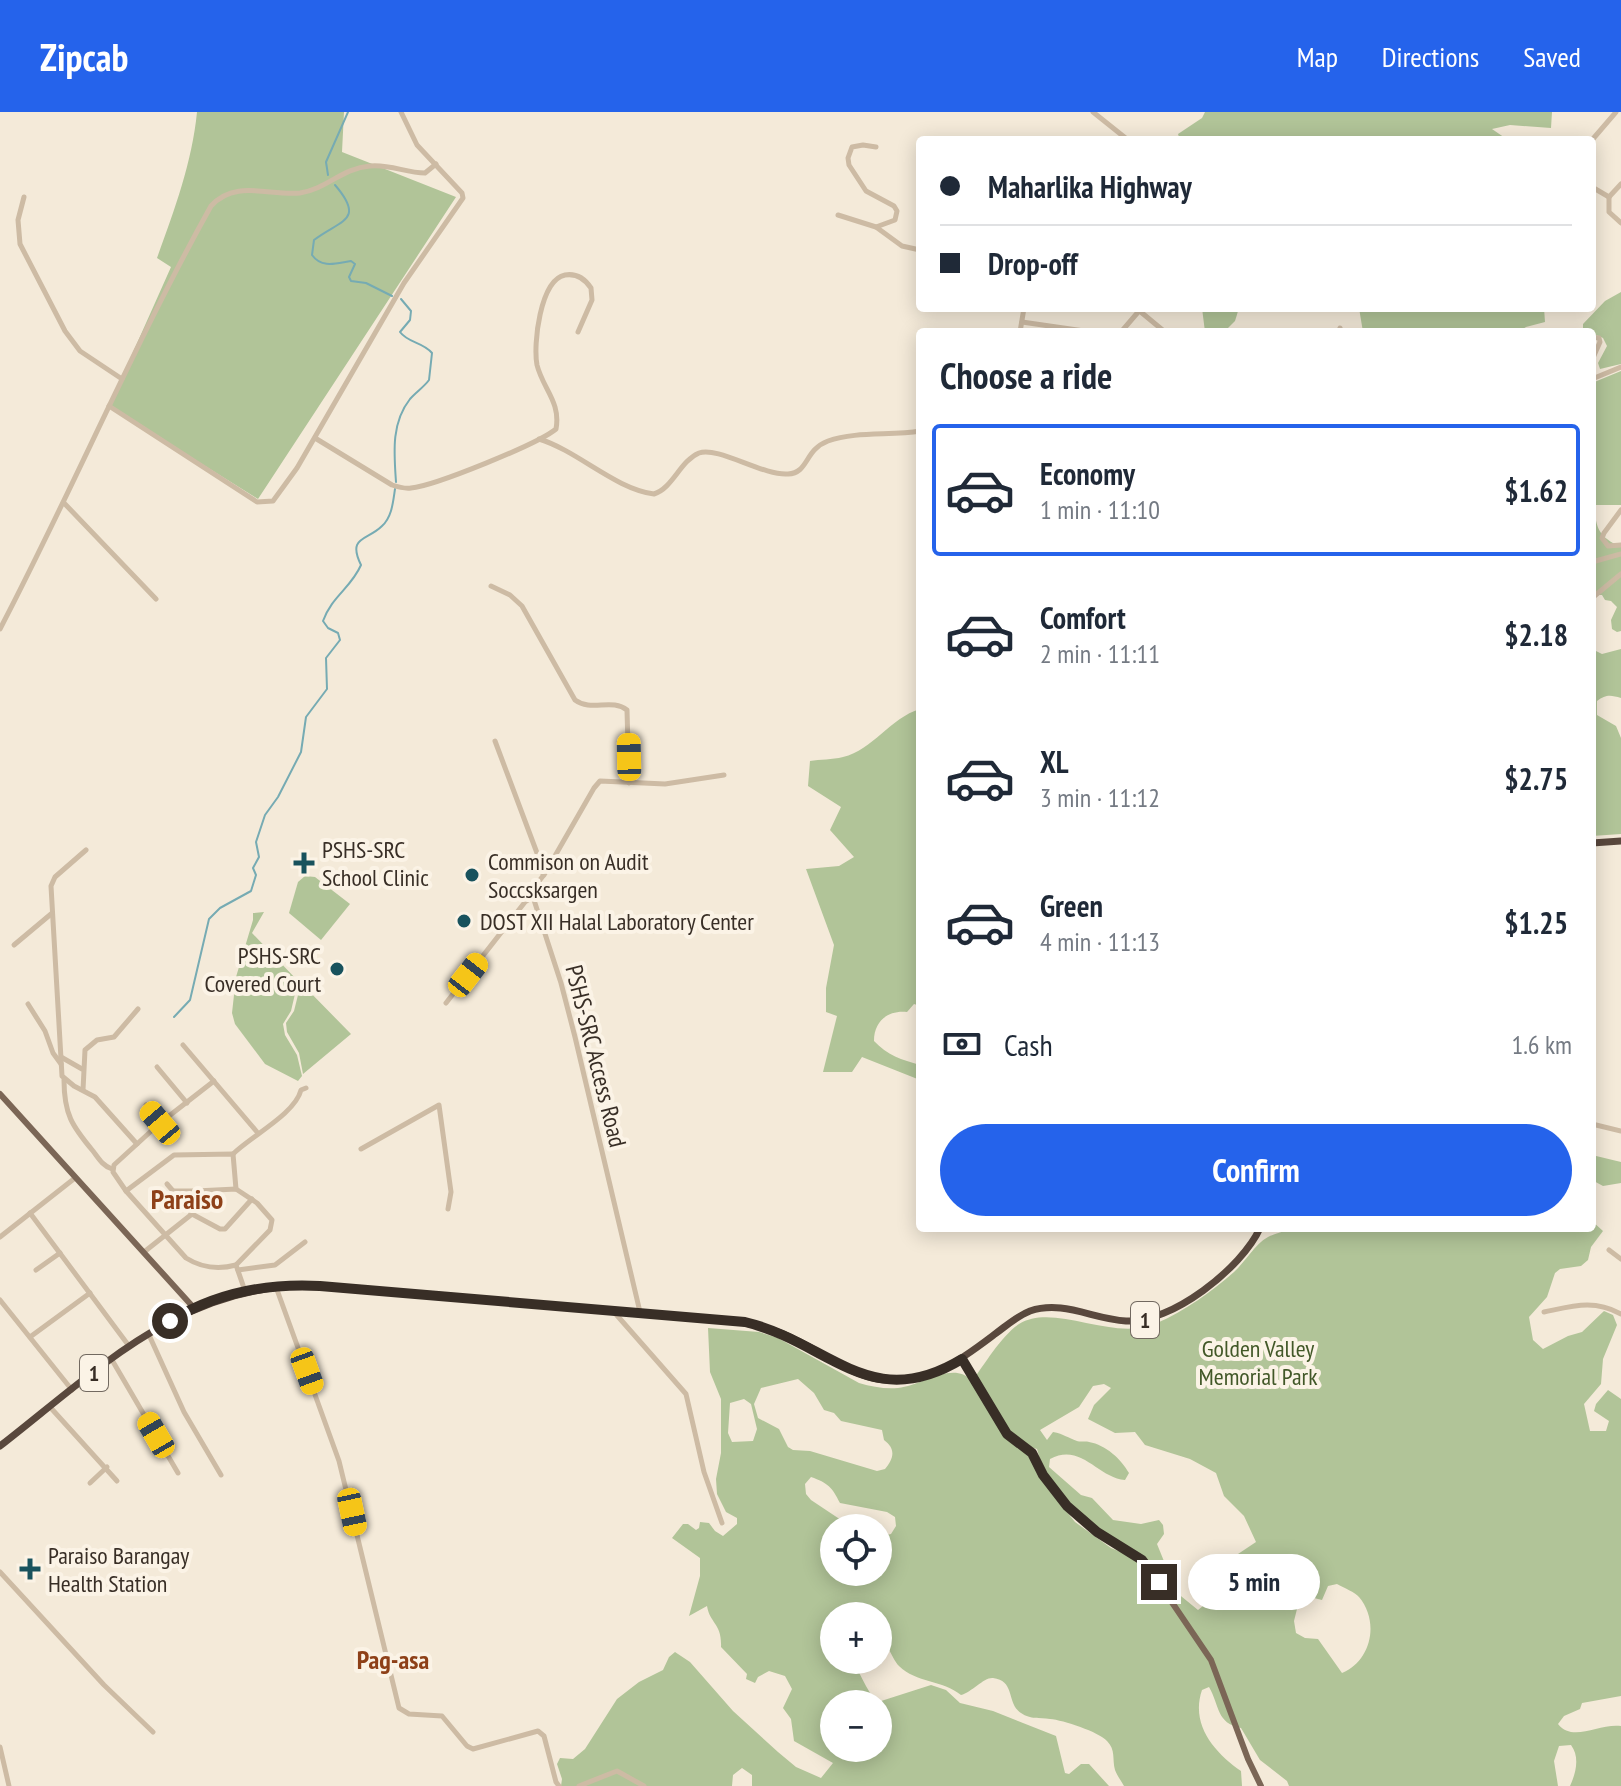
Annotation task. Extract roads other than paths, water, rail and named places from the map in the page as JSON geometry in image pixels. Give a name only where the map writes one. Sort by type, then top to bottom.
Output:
[{"type":"highway","points":[[1596,843],[1621,841]]},
{"type":"highway","name":"1","points":[[0,1446],[130,1347],[194,1308],[245,1291],[276,1286],[320,1286],[729,1320],[759,1326],[797,1340],[854,1371],[882,1380],[925,1377],[962,1359],[1017,1318],[1038,1309],[1058,1307],[1128,1321],[1147,1319],[1170,1311],[1195,1296],[1229,1267],[1252,1243],[1258,1232]]},
{"type":"main road","points":[[0,1094],[194,1308]]},
{"type":"main road","points":[[962,1359],[1007,1434],[1032,1453],[1043,1475],[1067,1506],[1086,1524],[1134,1554],[1148,1567],[1211,1660],[1261,1786]]},
{"type":"street","points":[[109,406],[257,502],[273,501],[315,438],[404,283],[463,198],[462,193],[415,143],[401,112]]},
{"type":"street","points":[[1093,112],[1123,136]]},
{"type":"street","points":[[1595,136],[1616,112]]},
{"type":"street","points":[[876,147],[857,145],[852,147],[848,158],[849,165],[869,195],[888,202],[897,211],[895,220],[876,227]]},
{"type":"street","points":[[0,629],[181,259],[211,206],[234,191],[277,194],[316,190],[357,167],[392,166],[425,173],[436,164]]},
{"type":"street","points":[[1621,184],[1609,197],[1609,212],[1621,223]]},
{"type":"street","points":[[1596,189],[1609,197]]},
{"type":"street","points":[[24,197],[18,220],[20,244],[65,331],[80,351],[122,379]]},
{"type":"street","points":[[838,215],[876,227],[902,246],[916,249]]},
{"type":"street","points":[[315,438],[392,485],[405,488],[427,484],[539,439],[556,429],[555,401],[537,362],[538,326],[548,291],[558,277],[580,277],[591,288],[592,300],[578,332]]},
{"type":"street","points":[[1021,328],[1023,312]]},
{"type":"street","points":[[1142,312],[1160,328]]},
{"type":"street","points":[[1022,322],[1063,328]]},
{"type":"street","points":[[1596,375],[1621,367]]},
{"type":"street","points":[[539,439],[571,452],[621,482],[654,494],[702,452],[768,471],[791,474],[801,469],[812,450],[831,440],[916,431]]},
{"type":"street","points":[[64,503],[156,599]]},
{"type":"street","points":[[1621,510],[1602,538],[1608,546],[1621,545]]},
{"type":"street","points":[[1596,561],[1621,554]]},
{"type":"street","points":[[1596,595],[1621,574]]},
{"type":"street","points":[[491,586],[510,595],[522,606],[575,700],[583,705],[617,705],[627,710],[629,783]]},
{"type":"street","points":[[495,741],[544,875]]},
{"type":"street","points":[[446,1003],[531,897],[532,890],[598,783],[606,779],[665,784],[724,775]]},
{"type":"street","points":[[86,850],[52,881],[51,914],[61,1065],[65,1103],[74,1129],[112,1169],[126,1191],[180,1253],[196,1264],[214,1268],[275,1265],[305,1242]]},
{"type":"street","name":"PSHS-SRC Access Road","points":[[531,897],[536,903],[568,1010],[640,1312]]},
{"type":"street","points":[[14,945],[51,914]]},
{"type":"street","points":[[28,1004],[61,1065]]},
{"type":"street","points":[[83,1090],[85,1050],[97,1040],[114,1037],[138,1009]]},
{"type":"street","points":[[183,1045],[257,1132]]},
{"type":"street","points":[[61,1057],[82,1069]]},
{"type":"street","points":[[157,1067],[187,1103]]},
{"type":"street","points":[[64,1079],[100,1102],[137,1144]]},
{"type":"street","points":[[112,1169],[160,1123],[214,1081]]},
{"type":"street","points":[[126,1191],[174,1155],[233,1154],[289,1109],[299,1098],[301,1089],[306,1088]]},
{"type":"street","points":[[146,1105],[160,1123]]},
{"type":"street","points":[[361,1149],[439,1105],[451,1192],[448,1209]]},
{"type":"street","points":[[1596,1125],[1621,1131]]},
{"type":"street","points":[[233,1154],[236,1189]]},
{"type":"street","points":[[0,1237],[75,1178]]},
{"type":"street","points":[[167,1184],[192,1214],[224,1229],[252,1199]]},
{"type":"street","points":[[173,1191],[236,1189],[252,1199],[270,1217],[271,1227],[237,1268]]},
{"type":"street","points":[[144,1252],[192,1214],[196,1191]]},
{"type":"street","points":[[30,1213],[130,1347]]},
{"type":"street","points":[[1609,1250],[1621,1259]]},
{"type":"street","points":[[36,1270],[60,1253]]},
{"type":"street","points":[[237,1268],[245,1291]]},
{"type":"street","points":[[276,1286],[339,1461],[399,1708],[409,1714],[446,1718],[467,1746],[473,1749],[538,1731],[544,1736],[559,1786]]},
{"type":"street","points":[[30,1337],[90,1293]]},
{"type":"street","points":[[0,1300],[72,1390]]},
{"type":"street","points":[[1544,1312],[1592,1303],[1621,1314]]},
{"type":"street","points":[[614,1311],[686,1394],[704,1472],[722,1523]]},
{"type":"street","points":[[149,1335],[184,1412],[221,1475]]},
{"type":"street","points":[[112,1360],[178,1473]]},
{"type":"street","points":[[50,1407],[117,1481]]},
{"type":"street","points":[[90,1483],[107,1467]]},
{"type":"street","points":[[0,1572],[104,1685],[153,1732]]},
{"type":"street","points":[[0,1747],[9,1786]]},
{"type":"street","points":[[579,1786],[617,1771],[644,1786]]},
{"type":"waterway","points":[[328,175],[326,162],[348,112]]},
{"type":"waterway","points":[[335,185],[344,197],[349,213],[340,223],[314,240],[312,255],[325,264],[351,261],[355,264],[349,277],[351,281],[366,283],[392,296]]},
{"type":"waterway","points":[[396,482],[397,428],[404,408],[429,380],[432,353],[400,332],[410,320],[411,311],[401,299]]},
{"type":"waterway","points":[[174,1017],[190,1000],[209,919],[220,908],[251,891],[256,875],[253,868],[259,857],[256,842],[265,815],[301,752],[306,717],[327,689],[326,658],[340,640],[338,633],[323,621],[361,565],[357,556],[358,544],[388,518],[395,489]]},
{"type":"place","name":"PSHS-SRC School Clinic","points":[[304,863]]},
{"type":"place","name":"Commison on Audit Soccsksargen","points":[[472,875]]},
{"type":"place","name":"DOST XII Halal Laboratory Center","points":[[464,921]]},
{"type":"place","name":"PSHS-SRC Covered Court","points":[[337,969]]},
{"type":"place","name":"Paraiso Barangay Health Station","points":[[30,1569]]},
{"type":"district","name":"Paraiso","points":[[187,1198]]},
{"type":"district","name":"Pag-asa","points":[[393,1659]]},
{"type":"park label","name":"Golden Valley Memorial Park","points":[[1258,1362]]}]
